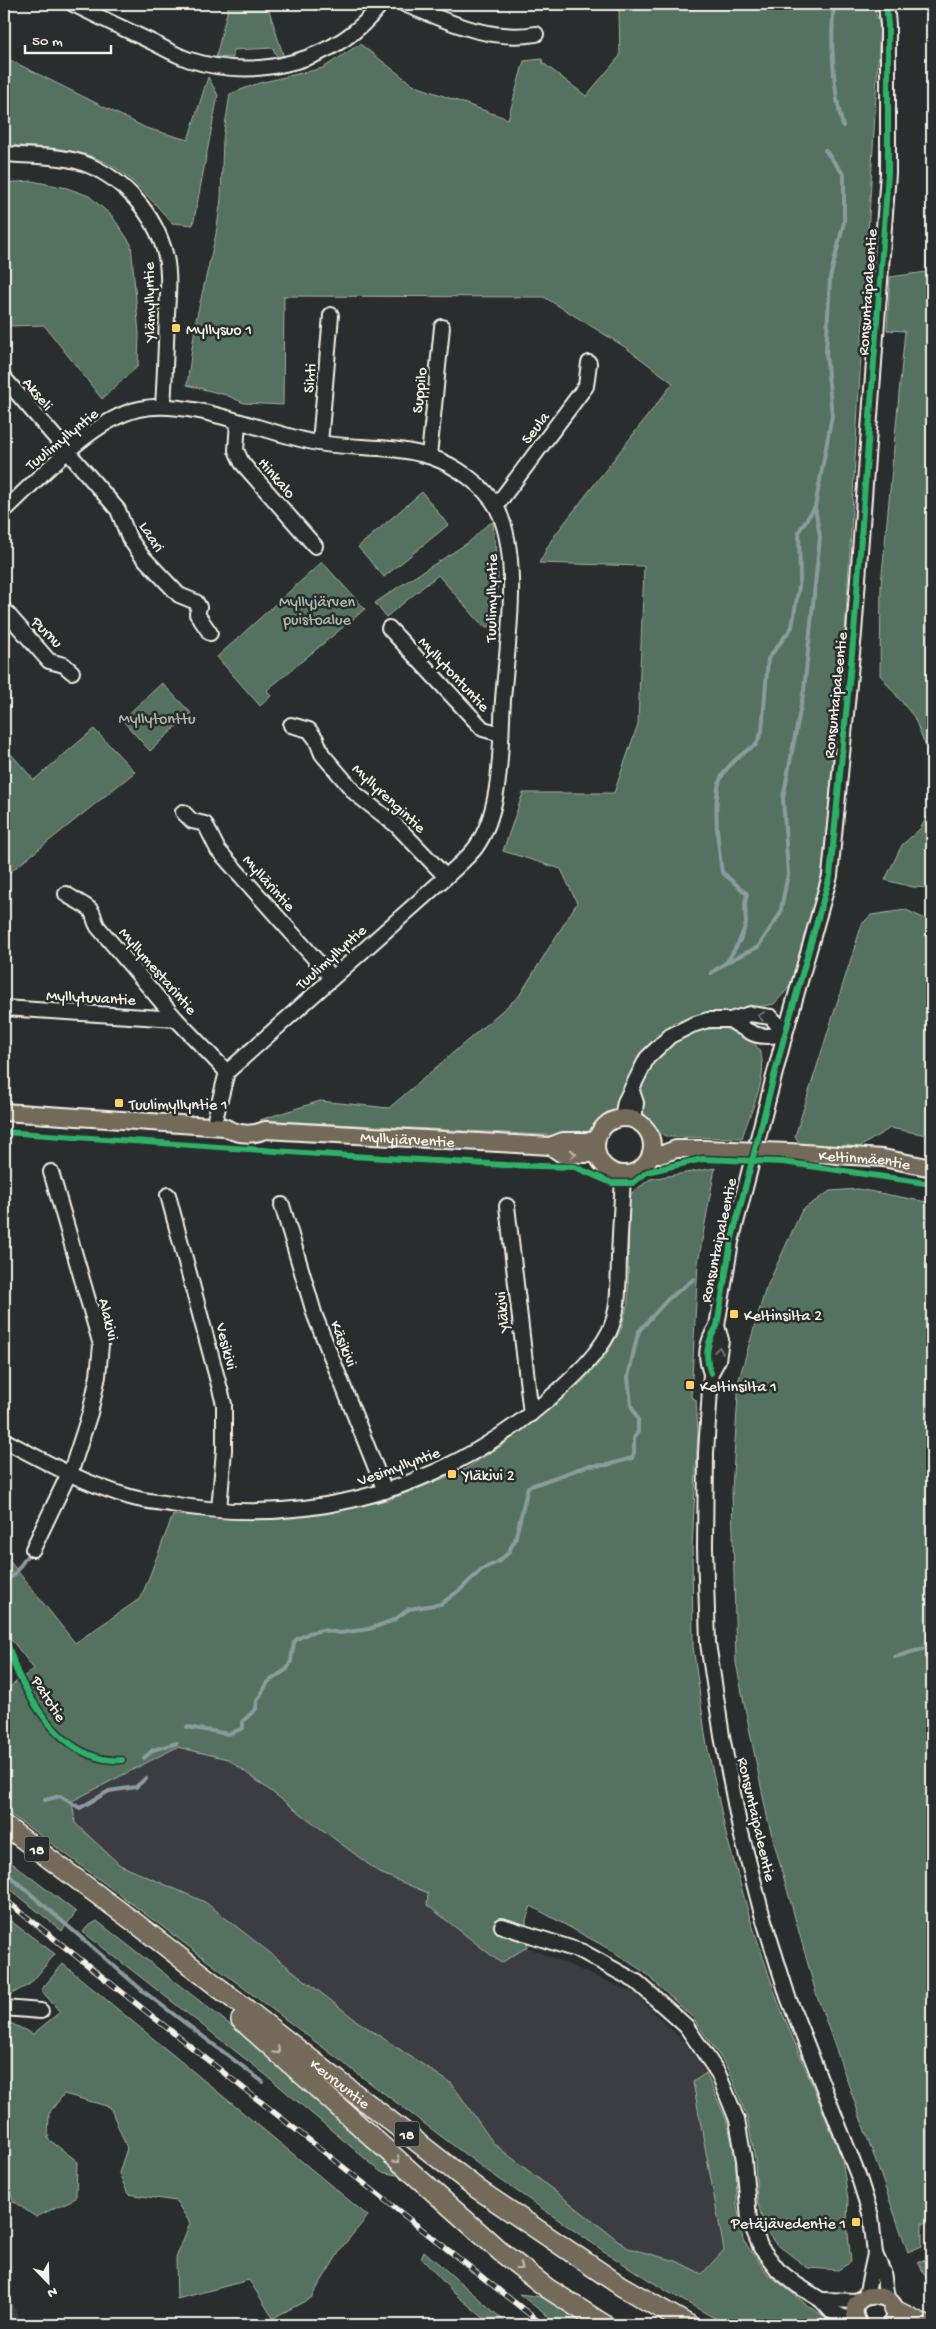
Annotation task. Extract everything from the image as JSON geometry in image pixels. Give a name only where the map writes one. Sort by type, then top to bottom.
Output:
[{"type":"highway","name":"Keuruuntie","points":[[4,1825],[137,1924],[479,2190],[621,2286],[689,2325]]},
{"type":"highway","points":[[137,1924],[500,2252],[547,2288],[605,2325]]},
{"type":"highway","points":[[890,2311],[925,2325]]},
{"type":"main road","name":"Myllyjärventie","points":[[4,1112],[219,1127],[234,1133],[254,1134],[265,1130],[550,1146],[563,1141],[596,1148]]},
{"type":"main road","points":[[628,1118],[645,1127],[651,1148],[641,1168],[623,1174],[604,1166],[596,1148],[604,1126],[628,1118]]},
{"type":"main road","name":"Keltinmäentie","points":[[651,1148],[665,1142],[676,1148],[883,1158],[932,1168]]},
{"type":"main road","points":[[858,2325],[855,2314],[863,2298],[877,2295],[890,2311]]},
{"type":"street","points":[[73,4],[187,59],[216,67],[245,68],[278,66],[332,48],[358,28],[381,4]]},
{"type":"street","points":[[404,4],[439,19],[479,32],[519,37],[536,34]]},
{"type":"street","name":"Ronsuntaipaleentie","points":[[886,4],[888,24],[888,173],[854,633],[830,876],[731,1242],[717,1326],[721,1340],[718,1360],[711,1373],[706,1453],[705,1548],[708,1643],[722,1736],[740,1829],[762,1914],[788,1997],[859,2178],[871,2216],[875,2254],[883,2272],[890,2311]]},
{"type":"street","name":"Ylämyllyntie","points":[[4,154],[80,162],[112,179],[137,199],[156,228],[166,258],[168,281],[163,406]]},
{"type":"street","name":"Sihti","points":[[320,443],[331,315]]},
{"type":"street","name":"Suppilo","points":[[429,456],[442,328]]},
{"type":"street","name":"Seula","points":[[496,506],[586,386],[589,364]]},
{"type":"street","name":"Akseli","points":[[4,378],[68,452]]},
{"type":"street","name":"Tuulimyllyntie","points":[[4,510],[68,452],[115,418],[138,409],[163,406],[200,412],[320,443],[429,456],[450,465],[478,485],[496,506],[506,532],[510,561],[510,603],[497,785],[490,818],[476,847],[446,877],[227,1072]]},
{"type":"street","name":"Hinkalo","points":[[238,422],[236,450],[242,463],[315,546]]},
{"type":"street","name":"Laari","points":[[68,452],[118,510],[130,538],[141,555],[179,595],[196,602],[199,607],[197,614],[210,633]]},
{"type":"street","name":"Purnu","points":[[4,610],[49,661],[64,665],[72,672]]},
{"type":"street","name":"Myllytontuntie","points":[[389,628],[483,729],[501,734]]},
{"type":"street","name":"Myllyrengintie","points":[[291,725],[309,730],[316,738],[322,754],[356,794],[396,825],[446,877]]},
{"type":"street","name":"Myllärintie","points":[[183,812],[192,821],[205,824],[218,850],[332,978]]},
{"type":"street","name":"Myllymestarintie","points":[[66,894],[76,902],[86,906],[92,912],[94,921],[176,1019],[227,1072]]},
{"type":"street","name":"Myllytuvantie","points":[[4,1008],[176,1019]]},
{"type":"street","points":[[628,1118],[625,1102],[632,1091],[638,1074],[647,1058],[670,1036],[692,1025],[708,1020],[730,1020],[750,1014],[771,1017],[786,1034]]},
{"type":"street","points":[[730,1020],[747,1031],[765,1038],[786,1034]]},
{"type":"street","points":[[219,1127],[227,1072]]},
{"type":"street","name":"Alakivi","points":[[33,1549],[68,1474],[90,1414],[98,1376],[100,1345],[50,1172]]},
{"type":"street","name":"Vesimyllyntie","points":[[4,1440],[68,1474],[131,1497],[196,1509],[279,1511],[340,1503],[385,1491],[456,1463],[493,1442],[531,1414],[595,1354],[610,1331],[617,1302],[623,1174]]},
{"type":"street","name":"Vesikivi","points":[[168,1194],[224,1404],[224,1450],[219,1510]]},
{"type":"street","name":"Käsikivi","points":[[282,1204],[315,1316],[385,1491]]},
{"type":"street","name":"Yläkivi","points":[[507,1206],[531,1414]]},
{"type":"street","points":[[502,1926],[583,1952],[638,1982],[686,2026],[718,2073],[737,2120],[744,2160],[749,2219],[761,2248],[778,2270],[821,2300],[831,2311],[858,2325]]},
{"type":"street","points":[[4,2008],[41,2011]]},
{"type":"street","name":"Ronsuntaipaleentie","points":[[863,2298],[875,2254]]},
{"type":"street","points":[[821,2300],[863,2298]]},
{"type":"shaded area","points":[[177,1747],[228,1759],[380,1873],[428,1893],[501,1962],[527,1947],[634,1993],[686,2044],[706,2073],[693,2082],[724,2250],[702,2274],[676,2261],[628,2248],[494,2144],[452,2084],[357,2021],[205,1902],[120,1865],[75,1823],[72,1801]]},
{"type":"shaded area","points":[[4,2286],[22,2325],[4,2325]]},
{"type":"green space","points":[[229,4],[267,4],[284,58],[278,60],[273,48],[233,50],[233,58],[216,57]]},
{"type":"green space","points":[[614,4],[873,4],[880,26],[845,634],[822,873],[795,972],[788,989],[774,1004],[674,1022],[644,1049],[615,1109],[595,1130],[562,1136],[260,1120],[320,1101],[389,1108],[519,996],[577,903],[561,869],[503,851],[523,793],[614,793],[638,724],[644,566],[539,563],[552,539],[673,383],[625,347],[544,297],[284,296],[283,405],[244,403],[226,395],[187,385],[196,320],[216,234],[221,199],[223,139],[230,94],[259,83],[323,68],[360,44],[413,85],[508,119],[524,61],[542,59],[543,63],[586,96],[620,56],[619,12]]},
{"type":"green space","points":[[4,57],[146,128],[188,140],[208,77],[218,95],[193,225],[172,223],[120,171],[94,157],[49,148],[4,145]]},
{"type":"green space","points":[[932,115],[932,762],[914,717],[880,675],[881,585],[905,331],[887,330],[890,277],[926,272]]},
{"type":"green space","points":[[32,181],[67,188],[89,196],[112,216],[131,244],[139,334],[138,366],[102,399],[44,325],[4,326],[4,183]]},
{"type":"green space","points":[[422,492],[448,525],[384,577],[358,547]]},
{"type":"green space","name":"Myllyjärven puistoalue","points":[[493,522],[498,575],[496,628],[483,626],[438,575],[386,617],[375,603],[466,544]]},
{"type":"green space","name":"Myllyjärven puistoalue","points":[[322,562],[365,609],[267,690],[271,696],[260,706],[217,657]]},
{"type":"green space","name":"Myllytonttu","points":[[162,683],[191,713],[150,751],[122,720]]},
{"type":"green space","points":[[94,729],[135,772],[4,877],[4,760],[11,754],[34,780]]},
{"type":"green space","points":[[932,806],[932,888],[913,887],[885,880],[902,845],[921,828]]},
{"type":"green space","points":[[906,910],[932,922],[932,1136],[890,1128],[858,1148],[800,1144],[795,1136],[862,924],[871,915]]},
{"type":"green space","points":[[722,1028],[743,1035],[755,1044],[761,1057],[762,1071],[759,1087],[742,1138],[668,1137],[664,1135],[646,1117],[641,1105],[640,1093],[648,1070],[665,1050],[685,1036],[708,1029]]},
{"type":"green space","points":[[715,1168],[698,1263],[691,1397],[696,1400],[698,1432],[692,1547],[693,1646],[706,1740],[726,1834],[750,1918],[778,2002],[842,2158],[848,2199],[847,2224],[851,2262],[838,2270],[808,2268],[775,2243],[765,2229],[757,2200],[755,2159],[747,2117],[728,2068],[693,2018],[644,1972],[611,1950],[531,1906],[526,1920],[527,1947],[501,1963],[427,1905],[428,1893],[380,1873],[228,1759],[177,1747],[72,1801],[75,1823],[120,1865],[205,1902],[357,2021],[452,2084],[494,2144],[628,2248],[676,2261],[702,2274],[724,2250],[693,2082],[706,2073],[728,2124],[736,2162],[737,2205],[743,2240],[768,2274],[811,2308],[839,2325],[727,2325],[668,2292],[608,2254],[482,2167],[55,1846],[4,1810],[4,1691],[34,1669],[4,1630],[4,1554],[75,1643],[141,1598],[173,1515],[279,1519],[389,1500],[462,1471],[500,1447],[583,1381],[603,1359],[621,1330],[628,1302],[629,1195],[650,1179]]},
{"type":"green space","points":[[858,1189],[932,1203],[932,1745],[929,1754],[932,1758],[932,2223],[922,2223],[922,2246],[908,2252],[816,1993],[768,1821],[736,1663],[732,1490],[739,1379],[765,1291],[802,1210],[830,1191]]},
{"type":"green space","points":[[4,1857],[76,1912],[62,1931],[4,1884]]},
{"type":"green space","points":[[4,1916],[55,1954],[30,1984],[4,1998]]},
{"type":"green space","points":[[97,1921],[260,2048],[390,2164],[396,2175],[381,2172],[266,2075],[83,1932]]},
{"type":"green space","points":[[63,1964],[368,2216],[343,2246],[311,2298],[273,2318],[249,2280],[177,2299],[176,2258],[190,2223],[176,2201],[128,2194],[119,2173],[127,2148],[110,2107],[64,2094],[49,2113],[48,2139],[77,2161],[76,2198],[36,2217],[14,2202],[4,2176],[4,2020],[33,2034],[60,2012],[41,1990]]},
{"type":"green space","points":[[424,2251],[509,2325],[492,2325],[455,2294],[421,2258]]},
{"type":"green space","points":[[932,2260],[932,2290],[918,2261]]},
{"type":"green space","points":[[519,2294],[551,2298],[590,2325],[559,2325]]},
{"type":"waterway","points":[[834,4],[832,33],[833,65],[843,126]]},
{"type":"waterway","points":[[711,973],[727,962],[740,940],[746,924],[745,903],[747,894],[722,872],[716,815],[719,783],[721,777],[734,761],[756,745],[762,731],[768,659],[792,627],[800,580],[799,531],[815,507],[832,415],[826,353],[830,278],[844,222],[844,175],[825,150]]},
{"type":"waterway","points":[[727,962],[758,947],[780,914],[788,874],[783,798],[804,690],[820,537],[815,507]]},
{"type":"waterway","points":[[187,1727],[229,1734],[243,1728],[243,1721],[256,1709],[257,1701],[268,1682],[287,1669],[291,1661],[294,1642],[297,1639],[309,1633],[322,1630],[340,1633],[369,1629],[394,1620],[409,1609],[441,1604],[461,1589],[482,1569],[498,1562],[508,1553],[515,1540],[528,1487],[587,1466],[607,1465],[632,1458],[634,1438],[638,1432],[638,1420],[631,1405],[628,1377],[639,1331],[668,1299],[694,1279]]},
{"type":"waterway","points":[[4,1582],[14,1575],[31,1550]]},
{"type":"waterway","points":[[895,1657],[932,1646]]},
{"type":"waterway","points":[[144,1758],[153,1750],[177,1743]]},
{"type":"waterway","points":[[45,1800],[60,1796],[80,1808],[109,1791],[136,1787],[146,1778]]},
{"type":"waterway","points":[[4,1871],[143,1991],[263,2082]]},
{"type":"railway","points":[[4,1899],[543,2325]]},
{"type":"cycle path","points":[[711,1373],[707,1355],[711,1338],[717,1326],[731,1242],[785,1034],[830,876],[854,633],[888,173],[888,25],[886,4]]},
{"type":"cycle path","points":[[4,1132],[318,1154],[504,1165],[575,1167],[612,1183],[633,1183],[647,1172],[702,1159],[783,1162],[932,1184]]},
{"type":"cycle path","name":"Patotie","points":[[4,1639],[26,1690],[58,1734],[87,1754],[104,1759],[122,1760]]},
{"type":"place","name":"Myllysuo 1","points":[[176,328]]},
{"type":"place","name":"Tuulimyllyntie 1","points":[[119,1103]]},
{"type":"place","name":"Keltinsilta 2","points":[[734,1314]]},
{"type":"place","name":"Keltinsilta 1","points":[[690,1385]]},
{"type":"place","name":"Yläkivi 2","points":[[452,1474]]},
{"type":"place","name":"Petäjävedentie 1","points":[[856,2222]]}]
